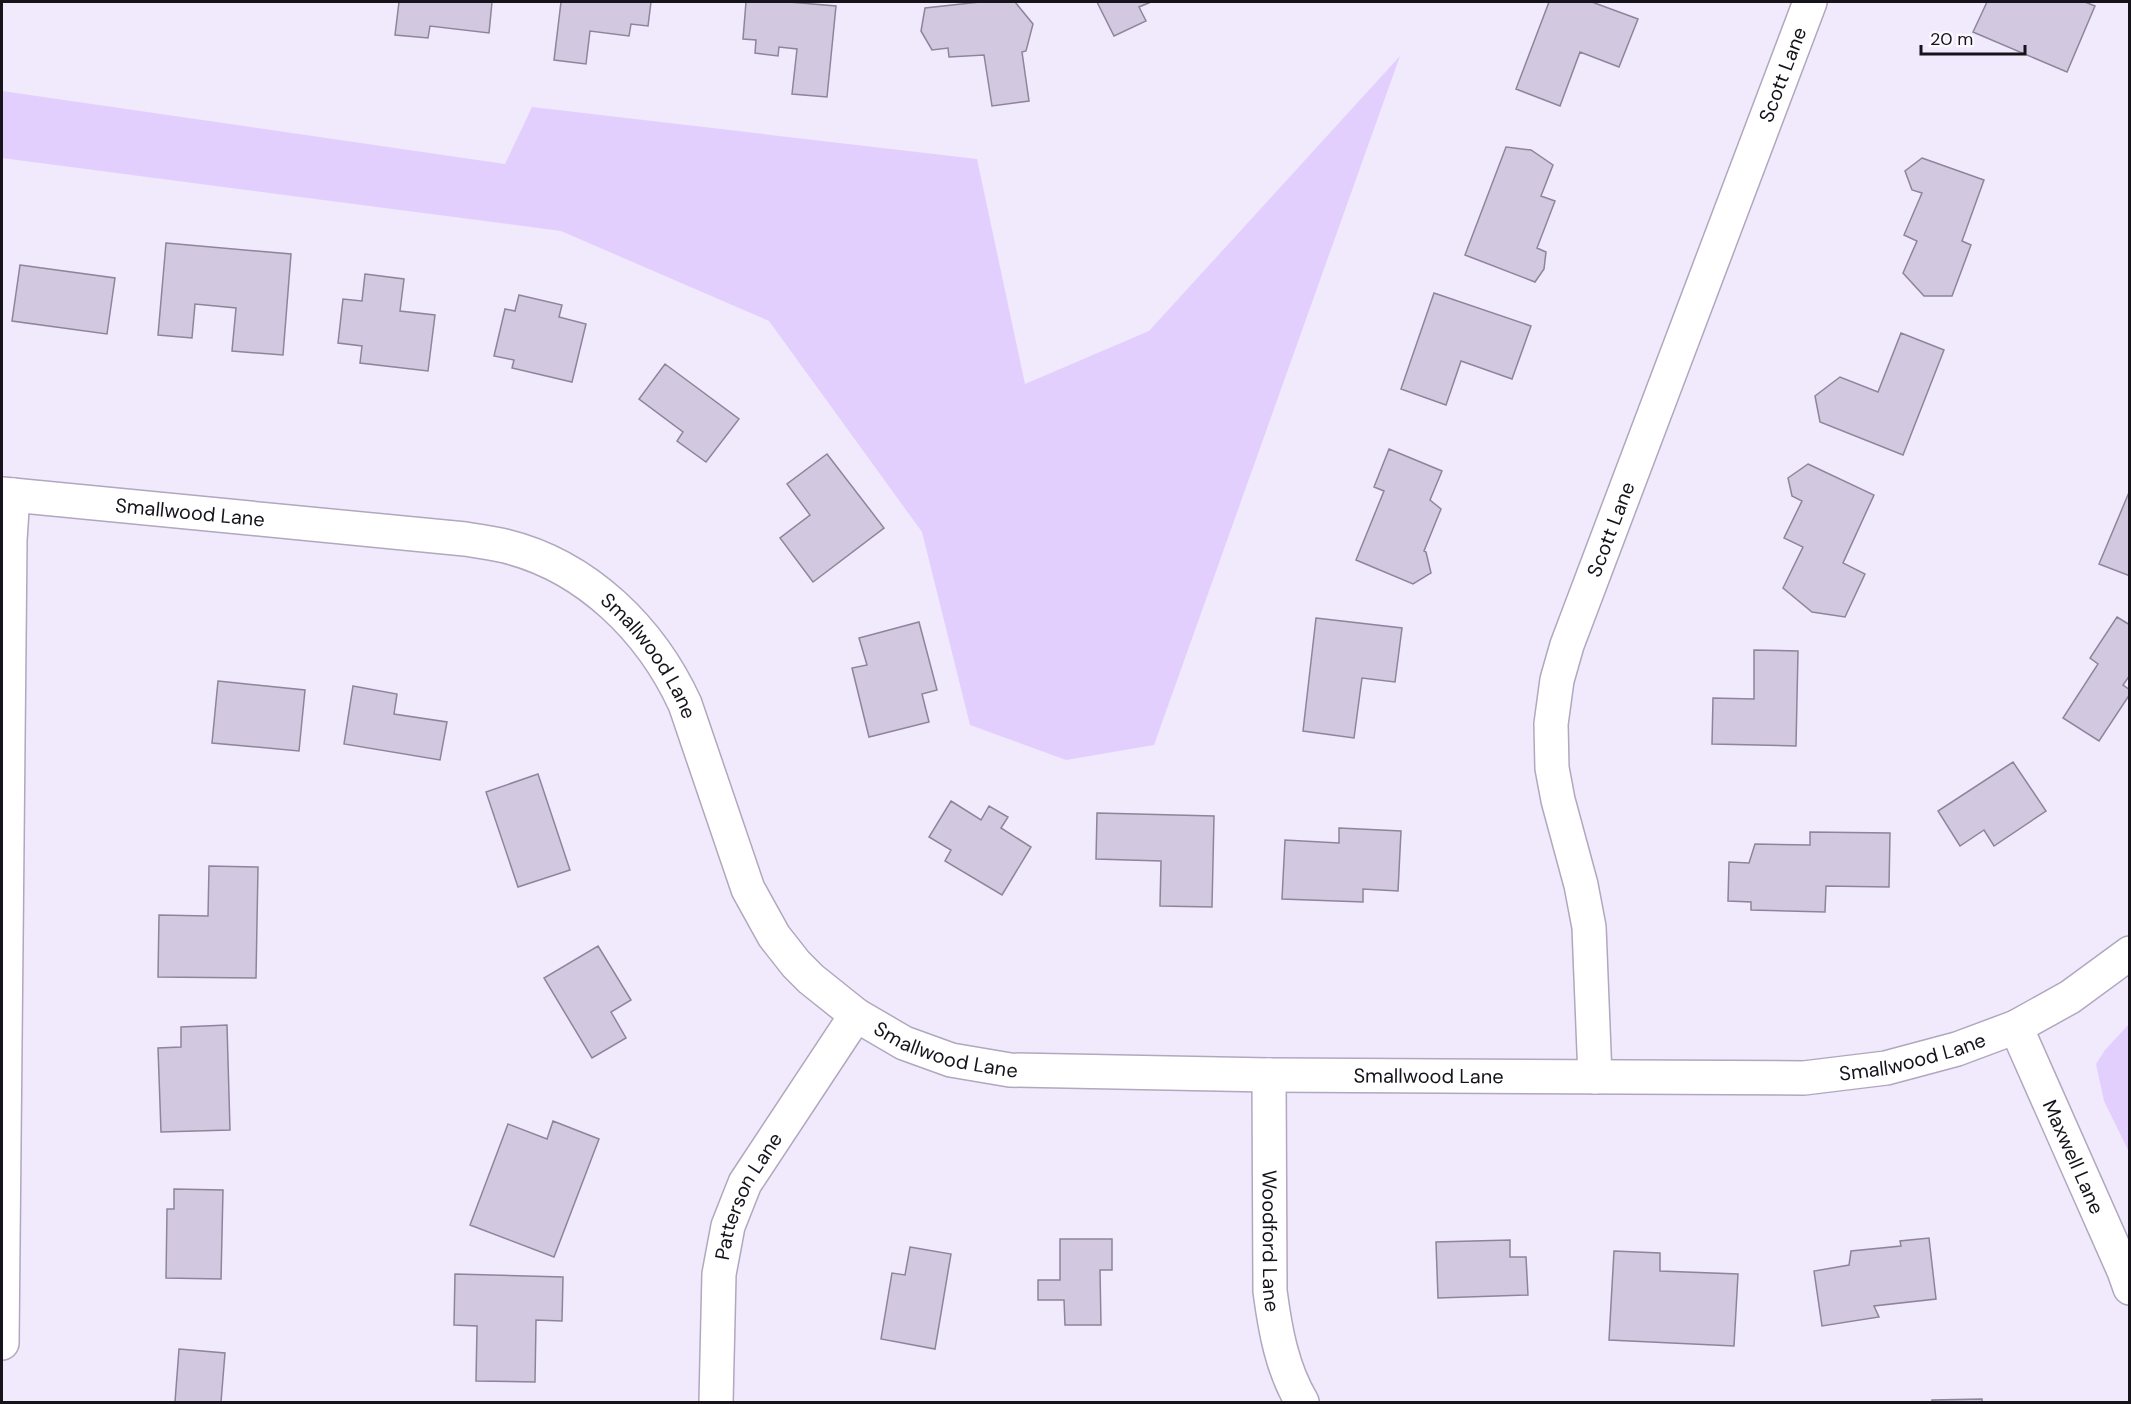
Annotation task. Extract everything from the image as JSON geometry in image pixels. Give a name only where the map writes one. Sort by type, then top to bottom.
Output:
[{"type":"street","name":"Scott Lane","points":[[1595,1077],[1589,927],[1552,768],[1551,724],[1557,680],[1566,645],[1810,2]]},
{"type":"street","name":"Smallwood Lane","points":[[7,495],[465,539],[507,546],[541,558],[568,572],[621,611],[654,648],[676,684],[686,704],[748,889],[774,936],[811,980],[856,1015],[904,1043],[951,1060],[1010,1070],[1269,1075],[1804,1078],[1886,1068],[1957,1049],[2016,1027],[2070,997],[2130,953]]},
{"type":"street","points":[[2,1343],[10,540],[7,495]]},
{"type":"street","name":"Patterson Lane","points":[[716,1402],[719,1274],[728,1226],[745,1183],[856,1015]]},
{"type":"street","name":"Maxwell Lane","points":[[2016,1027],[2130,1288]]},
{"type":"street","name":"Woodford Lane","points":[[1269,1075],[1270,1291],[1274,1323],[1287,1371],[1302,1402]]},
{"type":"shaded area","points":[[1400,56],[1154,745],[1066,760],[970,725],[922,532],[769,321],[561,231],[2,158],[2,91],[505,164],[532,107],[977,159],[1025,384],[1149,331]]},
{"type":"shaded area","points":[[2129,1024],[2129,1152],[2104,1101],[2096,1064],[2105,1050]]},
{"type":"building","points":[[399,2],[492,2],[489,33],[430,26],[428,38],[395,35]]},
{"type":"building","points":[[561,2],[651,2],[648,26],[631,24],[629,36],[590,31],[586,64],[554,60]]},
{"type":"building","points":[[746,2],[789,2],[836,6],[827,97],[792,94],[797,49],[779,47],[778,56],[755,53],[756,40],[743,39]]},
{"type":"building","points":[[980,2],[1015,2],[1033,24],[1026,51],[1022,52],[1029,101],[992,106],[984,55],[949,57],[948,48],[932,50],[921,31],[925,8]]},
{"type":"building","points":[[1097,2],[1151,2],[1139,7],[1146,21],[1114,36]]},
{"type":"building","points":[[1549,2],[1592,2],[1638,19],[1619,67],[1580,52],[1560,106],[1516,89]]},
{"type":"building","points":[[1987,2],[2085,2],[2095,6],[2067,72],[1973,32]]},
{"type":"building","points":[[1506,147],[1531,150],[1553,165],[1541,196],[1555,201],[1537,248],[1546,252],[1544,269],[1535,282],[1465,255]]},
{"type":"building","points":[[1922,158],[1984,180],[1962,241],[1971,245],[1952,296],[1924,296],[1903,273],[1917,241],[1904,235],[1922,193],[1912,190],[1905,171]]},
{"type":"building","points":[[166,243],[291,254],[283,355],[232,351],[236,308],[195,304],[192,338],[158,335]]},
{"type":"building","points":[[20,265],[115,278],[107,334],[12,321]]},
{"type":"building","points":[[365,274],[404,279],[400,311],[435,315],[428,371],[360,363],[362,346],[338,343],[343,299],[362,301]]},
{"type":"building","points":[[1434,293],[1531,326],[1512,379],[1461,361],[1446,405],[1401,389]]},
{"type":"building","points":[[519,295],[562,305],[559,317],[586,324],[572,382],[512,368],[514,360],[494,356],[505,309],[515,311]]},
{"type":"building","points":[[1901,333],[1944,350],[1903,455],[1820,422],[1815,396],[1840,377],[1878,392]]},
{"type":"building","points":[[665,364],[739,419],[706,462],[677,441],[683,432],[639,399]]},
{"type":"building","points":[[1389,449],[1442,471],[1430,500],[1441,509],[1424,551],[1431,573],[1413,584],[1356,560],[1384,491],[1374,487]]},
{"type":"building","points":[[827,454],[884,528],[813,582],[780,538],[810,515],[787,484]]},
{"type":"building","points":[[1808,464],[1874,495],[1843,563],[1865,574],[1845,617],[1812,612],[1783,588],[1803,547],[1784,538],[1802,501],[1792,496],[1788,478]]},
{"type":"building","points":[[2130,490],[2130,576],[2099,564]]},
{"type":"building","points":[[2117,617],[2130,625],[2130,675],[2123,685],[2130,690],[2130,694],[2099,741],[2063,718],[2098,664],[2090,658]]},
{"type":"building","points":[[1316,618],[1402,628],[1395,682],[1362,678],[1354,738],[1303,731]]},
{"type":"building","points":[[919,622],[937,690],[922,694],[929,722],[869,737],[852,668],[867,665],[859,638]]},
{"type":"building","points":[[1754,650],[1798,651],[1796,746],[1712,744],[1713,698],[1754,699]]},
{"type":"building","points":[[218,681],[305,690],[299,751],[212,743]]},
{"type":"building","points":[[353,686],[397,694],[394,714],[447,722],[440,760],[344,744]]},
{"type":"building","points":[[2013,762],[2046,811],[1994,846],[1984,830],[1960,846],[1938,811]]},
{"type":"building","points":[[538,774],[570,870],[518,887],[486,792]]},
{"type":"building","points":[[951,801],[981,820],[989,806],[1008,817],[1001,828],[1031,847],[1002,895],[945,861],[951,850],[929,837]]},
{"type":"building","points":[[1097,813],[1214,816],[1212,907],[1160,906],[1161,861],[1096,859]]},
{"type":"building","points":[[1339,828],[1401,831],[1398,891],[1363,889],[1363,902],[1282,899],[1285,840],[1339,843]]},
{"type":"building","points":[[1810,832],[1890,833],[1889,887],[1826,886],[1825,912],[1751,910],[1751,902],[1728,901],[1729,862],[1749,863],[1755,844],[1810,845]]},
{"type":"building","points":[[209,866],[258,867],[256,978],[158,977],[159,915],[208,916]]},
{"type":"building","points":[[598,946],[631,1000],[611,1012],[626,1038],[592,1058],[544,978]]},
{"type":"building","points":[[227,1025],[230,1130],[161,1132],[158,1048],[181,1047],[181,1027]]},
{"type":"building","points":[[553,1121],[599,1139],[554,1257],[470,1225],[508,1124],[547,1139]]},
{"type":"building","points":[[174,1189],[223,1190],[221,1279],[166,1278],[167,1209],[174,1209]]},
{"type":"building","points":[[1929,1238],[1936,1299],[1874,1306],[1879,1317],[1822,1326],[1814,1271],[1849,1265],[1851,1251],[1901,1246],[1900,1241]]},
{"type":"building","points":[[1060,1239],[1112,1239],[1112,1270],[1100,1270],[1101,1325],[1065,1325],[1064,1300],[1038,1300],[1038,1280],[1060,1280]]},
{"type":"building","points":[[1510,1240],[1510,1257],[1526,1257],[1528,1295],[1438,1298],[1436,1242]]},
{"type":"building","points":[[910,1247],[951,1254],[935,1349],[881,1339],[892,1273],[905,1275]]},
{"type":"building","points":[[1614,1251],[1660,1253],[1660,1271],[1738,1274],[1734,1346],[1609,1340]]},
{"type":"building","points":[[455,1274],[563,1277],[562,1321],[536,1320],[535,1382],[476,1381],[477,1326],[454,1325]]},
{"type":"building","points":[[179,1349],[225,1353],[221,1402],[175,1402]]},
{"type":"building","points":[[1982,1399],[1982,1402],[1932,1402],[1932,1400]]}]
